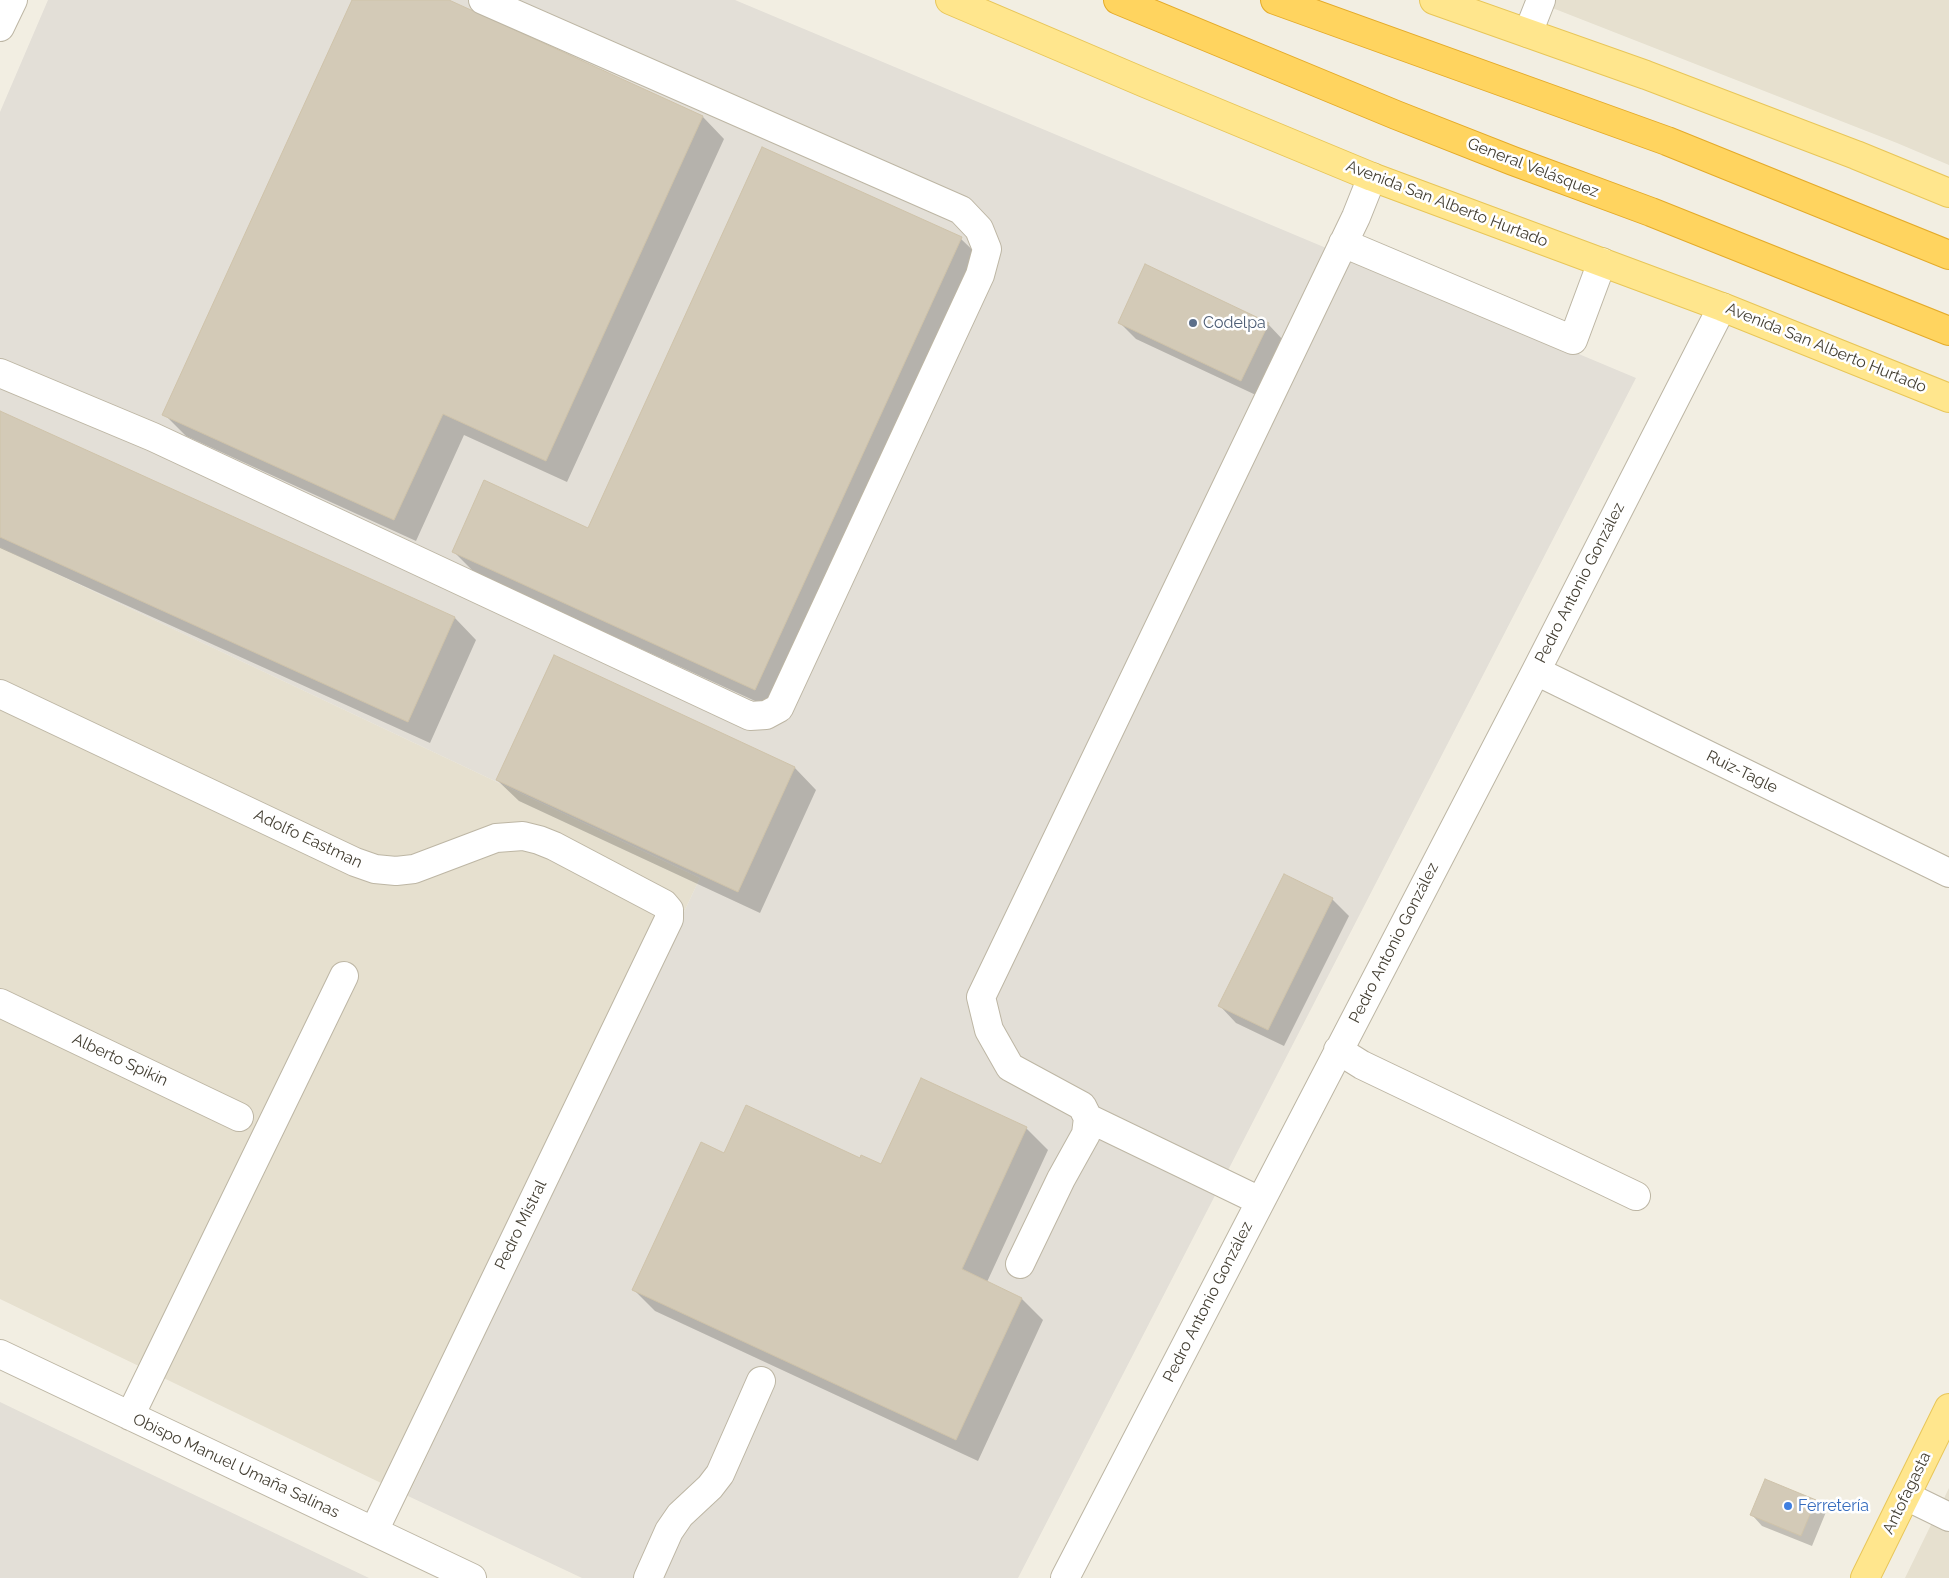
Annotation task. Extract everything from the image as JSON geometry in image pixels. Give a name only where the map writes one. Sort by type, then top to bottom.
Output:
[{"type":"highway","name":"General Velásquez","points":[[1118,0],[1441,133],[1668,219],[1949,331]]},
{"type":"highway","points":[[1275,0],[1667,140],[1949,255]]},
{"type":"main road","name":"Avenida San Alberto Hurtado","points":[[950,0],[1144,83],[1372,177],[1722,307],[1949,398]]},
{"type":"main road","points":[[1434,0],[1743,111],[1949,193]]},
{"type":"main road","name":"Antofagasta","points":[[1865,1578],[1949,1408]]},
{"type":"street","points":[[0,27],[13,0]]},
{"type":"street","points":[[0,373],[153,437],[750,716],[766,715],[779,708],[980,275],[987,249],[979,229],[961,210],[483,0]]},
{"type":"street","points":[[1528,33],[1541,0]]},
{"type":"street","points":[[1020,1264],[1086,1134],[1088,1118],[1082,1106],[1010,1067],[989,1030],[981,997],[1343,243],[1372,177]]},
{"type":"street","points":[[1343,243],[1573,340],[1602,262]]},
{"type":"street","name":"Pedro Antonio González","points":[[1065,1578],[1722,307]]},
{"type":"street","name":"Ruiz-Tagle","points":[[1536,670],[1949,873]]},
{"type":"street","name":"Adolfo Eastman","points":[[0,694],[355,862],[375,869],[396,871],[414,869],[496,838],[523,836],[554,846],[664,904],[669,910],[669,919]]},
{"type":"street","name":"Pedro Mistral","points":[[374,1531],[669,919]]},
{"type":"street","points":[[130,1416],[344,976]]},
{"type":"street","name":"Alberto Spikin","points":[[0,1003],[240,1117]]},
{"type":"street","points":[[1338,1050],[1362,1065],[1636,1196]]},
{"type":"street","points":[[1088,1118],[1260,1201]]},
{"type":"street","name":"Obispo Manuel Umaña Salinas","points":[[0,1354],[472,1578]]},
{"type":"street","points":[[648,1578],[668,1531],[680,1515],[710,1487],[720,1474],[760,1381]]},
{"type":"street","points":[[1906,1496],[1949,1517]]},
{"type":"shaded area","points":[[48,0],[735,0],[1636,378],[1018,1578],[582,1578],[408,1496],[700,878],[0,547],[0,112]]},
{"type":"shaded area","points":[[1532,0],[1949,0],[1949,165],[1897,143]]},
{"type":"shaded area","points":[[0,547],[700,878],[408,1496],[0,1299]]},
{"type":"shaded area","points":[[0,1402],[56,1429],[369,1578],[0,1578]]},
{"type":"shaded area","points":[[1949,1488],[1949,1578],[1905,1578]]},
{"type":"building","points":[[352,0],[449,0],[703,116],[546,461],[443,414],[394,520],[162,415]]},
{"type":"building","points":[[762,147],[962,237],[755,690],[452,552],[484,480],[588,528]]},
{"type":"building","name":"Codelpa","points":[[1145,264],[1269,323],[1241,381],[1118,323]]},
{"type":"building","points":[[0,411],[455,617],[408,722],[0,537]]},
{"type":"building","points":[[554,655],[795,767],[738,892],[496,780]]},
{"type":"building","points":[[1284,874],[1333,898],[1268,1030],[1218,1006]]},
{"type":"building","points":[[921,1078],[1027,1127],[962,1269],[1022,1298],[956,1440],[632,1290],[701,1142],[724,1153],[746,1105],[860,1158],[861,1155],[881,1164]]},
{"type":"building","points":[[1765,1479],[1816,1500],[1801,1536],[1750,1515]]},
{"type":"place","name":"Codelpa","points":[[1193,323]]},
{"type":"place","name":"Ferretería","points":[[1788,1506]]}]
